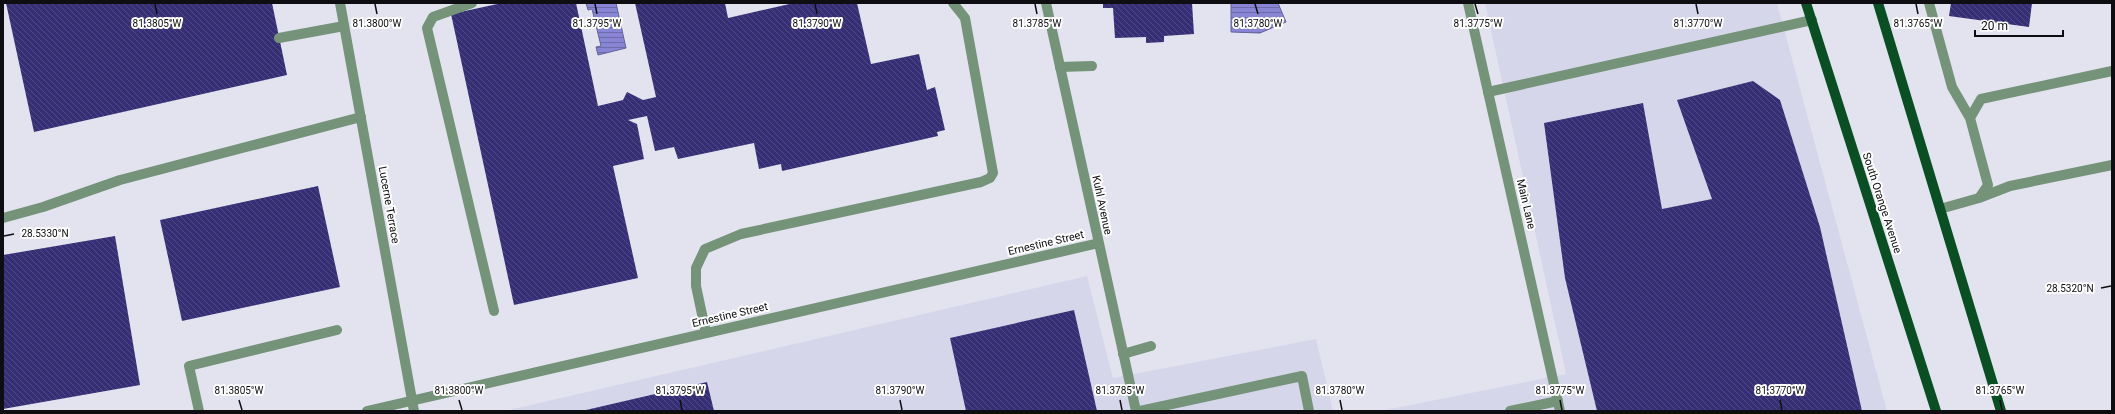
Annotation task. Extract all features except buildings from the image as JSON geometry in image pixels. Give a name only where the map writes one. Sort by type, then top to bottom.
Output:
[{"type":"main road","name":"South Orange Avenue","points":[[1806,3],[1935,411]]},
{"type":"main road","points":[[1878,3],[2001,411]]},
{"type":"street","name":"Lucerne Terrace","points":[[340,3],[413,406]]},
{"type":"street","points":[[472,3],[433,17],[427,28],[494,311]]},
{"type":"street","points":[[706,333],[696,286],[696,268],[705,249],[741,234],[981,182],[990,178],[993,173],[965,18],[953,3]]},
{"type":"street","name":"Kuhl Avenue","points":[[1046,3],[1136,411]]},
{"type":"street","name":"Main Lane","points":[[1468,3],[1559,406]]},
{"type":"street","points":[[1929,3],[1952,87],[1970,118],[1988,185],[1979,198]]},
{"type":"street","points":[[1488,92],[1812,20]]},
{"type":"street","points":[[279,38],[344,26]]},
{"type":"street","points":[[1060,67],[1092,66]]},
{"type":"street","points":[[1970,118],[1981,99],[2112,72]]},
{"type":"street","points":[[4,218],[42,207],[120,180],[361,117]]},
{"type":"street","points":[[1940,209],[1979,198],[2010,186],[2112,165]]},
{"type":"street","name":"Ernestine Street","points":[[367,411],[413,406],[706,333],[1099,244]]},
{"type":"street","points":[[199,411],[189,366],[337,330]]},
{"type":"street","points":[[1123,354],[1151,346]]},
{"type":"street","points":[[1140,411],[1302,376],[1309,411]]},
{"type":"street","points":[[1510,411],[1559,406]]},
{"type":"shaded area","points":[[586,3],[616,3],[626,48],[598,55],[596,47],[601,46],[592,9],[588,10]]},
{"type":"shaded area","points":[[1231,3],[1278,3],[1286,22],[1260,33],[1231,32]]},
{"type":"shaded area","points":[[1485,3],[1777,3],[1887,411],[1380,411],[1566,374]]},
{"type":"shaded area","points":[[1087,276],[1113,378],[1316,339],[1333,411],[505,411]]}]
